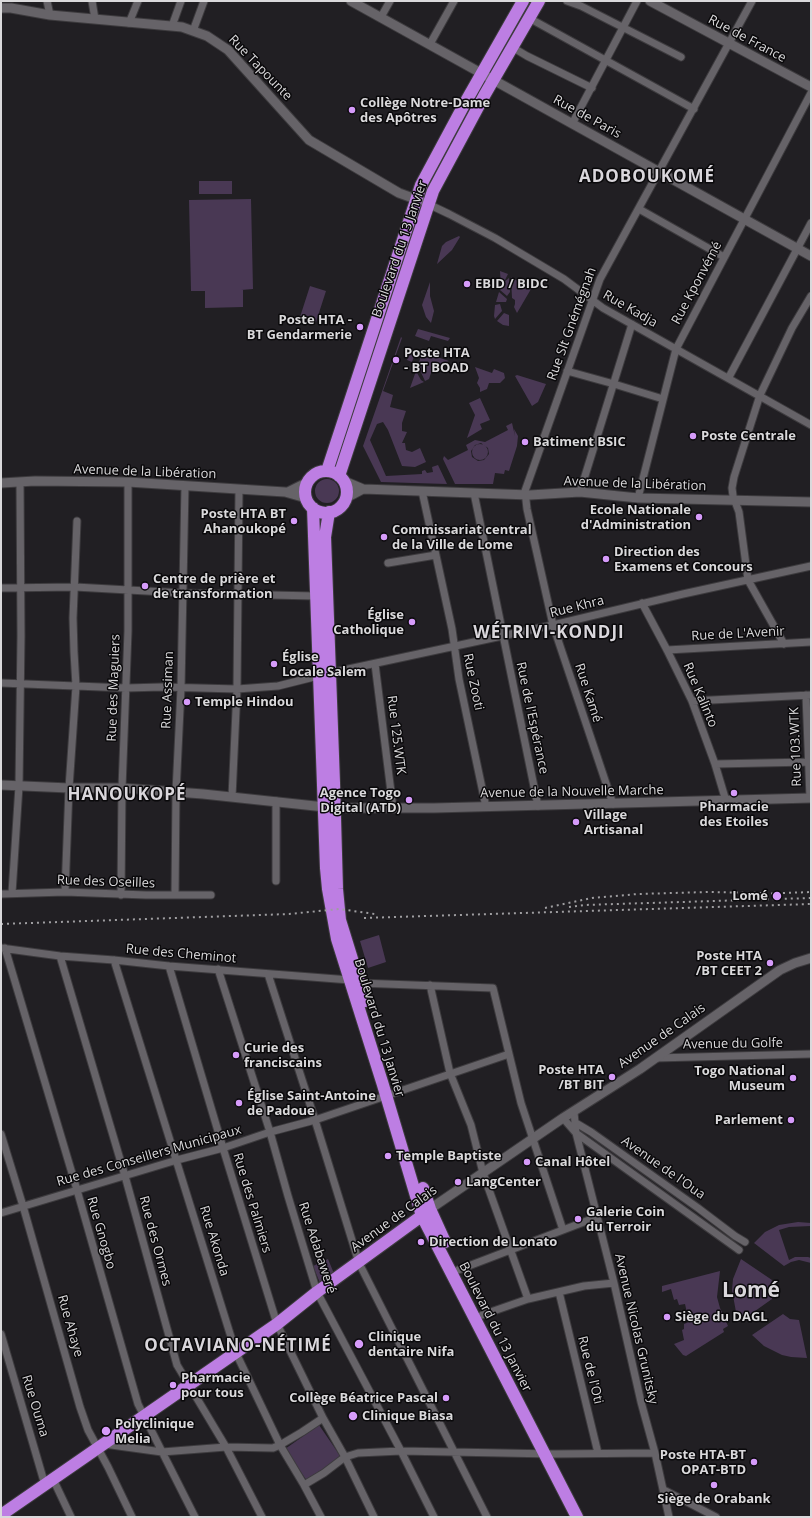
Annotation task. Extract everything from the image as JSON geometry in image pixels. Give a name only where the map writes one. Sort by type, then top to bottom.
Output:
[{"type":"highway","name":"Boulevard du 13 Janvier","points":[[327,471],[416,199],[427,173],[522,1]]},
{"type":"highway","name":"Boulevard du 13 Janvier","points":[[342,479],[376,362],[428,204],[439,179],[493,80],[539,1]]},
{"type":"highway","points":[[364,358],[376,362]]},
{"type":"highway","points":[[327,471],[333,472],[342,479],[347,492],[346,498],[340,507],[329,512],[323,512],[310,503],[305,493],[308,482],[316,474],[327,471]]},
{"type":"highway","name":"Boulevard du 13 Janvier","points":[[310,503],[315,596],[324,675]]},
{"type":"highway","name":"Boulevard du 13 Janvier","points":[[329,512],[325,537],[323,761],[335,848],[339,909],[354,982],[426,1213],[513,1396],[586,1517]]},
{"type":"highway","name":"Boulevard du 13 Janvier","points":[[426,1213],[482,1316],[549,1454],[577,1517]]},
{"type":"highway","name":"Avenue de Calais","points":[[4,1512],[277,1324],[317,1292],[426,1213]]},
{"type":"street","points":[[47,1],[50,15]]},
{"type":"street","points":[[92,1],[95,19]]},
{"type":"street","points":[[129,23],[138,1]]},
{"type":"street","points":[[172,26],[182,1]]},
{"type":"street","points":[[193,31],[204,1]]},
{"type":"street","name":"Rue de Paris","points":[[351,1],[811,256]]},
{"type":"street","points":[[381,18],[390,1]]},
{"type":"street","points":[[430,44],[454,1]]},
{"type":"street","points":[[567,1],[581,6],[681,57]]},
{"type":"street","points":[[572,124],[637,1]]},
{"type":"street","name":"Rue de France","points":[[650,1],[811,87]]},
{"type":"street","name":"Rue Slt Gnémégnah","points":[[525,495],[592,300],[607,266],[660,172],[752,1]]},
{"type":"street","name":"Rue Tapounte","points":[[1,8],[10,5],[50,15],[172,26],[193,31],[218,42],[228,50],[309,140],[409,198],[428,204]]},
{"type":"street","points":[[529,18],[694,109]]},
{"type":"street","points":[[512,47],[592,88]]},
{"type":"street","name":"Rue Kponvémé","points":[[638,498],[676,349],[811,93]]},
{"type":"street","name":"Rue Kadja","points":[[428,204],[495,238],[559,276],[597,304],[811,425]]},
{"type":"street","points":[[639,209],[724,257]]},
{"type":"street","points":[[729,378],[811,223]]},
{"type":"street","points":[[784,644],[748,580],[739,512],[732,488],[734,476],[760,395],[792,328],[811,296]]},
{"type":"street","points":[[580,492],[632,324]]},
{"type":"street","points":[[567,371],[663,400]]},
{"type":"street","points":[[342,479],[363,489]]},
{"type":"street","points":[[12,893],[19,786],[21,588],[20,482]]},
{"type":"street","name":"Avenue de la Libération","points":[[1,483],[128,482],[288,492],[310,503]]},
{"type":"street","name":"Rue des Maguiers","points":[[121,895],[122,788],[128,589],[128,482]]},
{"type":"street","points":[[288,492],[308,482]]},
{"type":"street","name":"Rue Assiman","points":[[175,896],[176,792],[181,688],[185,486]]},
{"type":"street","points":[[232,797],[237,689],[239,489]]},
{"type":"street","points":[[346,498],[363,489]]},
{"type":"street","name":"Avenue de la Libération","points":[[363,489],[525,495],[580,492],[638,498],[811,502]]},
{"type":"street","name":"Rue Zooti","points":[[422,491],[486,807]]},
{"type":"street","name":"Rue de l'Espérance","points":[[474,493],[538,806]]},
{"type":"street","name":"Rue Kamé","points":[[525,495],[553,625],[613,804]]},
{"type":"street","points":[[65,892],[69,788],[76,686],[73,633],[77,521]]},
{"type":"street","points":[[388,563],[436,555]]},
{"type":"street","name":"Rue Khra","points":[[1,683],[126,688],[237,689],[278,686],[811,566]]},
{"type":"street","points":[[1,588],[75,587],[182,593],[315,596]]},
{"type":"street","name":"Rue Kalinto","points":[[642,604],[692,701],[715,764],[726,801]]},
{"type":"street","name":"Rue de L'Avenir","points":[[667,650],[811,642]]},
{"type":"street","name":"Rue 125.WTK","points":[[375,664],[393,808]]},
{"type":"street","points":[[692,701],[809,695]]},
{"type":"street","name":"Rue 103.WTK","points":[[809,695],[810,798]]},
{"type":"street","points":[[715,764],[809,762]]},
{"type":"street","name":"Avenue de la Nouvelle Marche","points":[[1,785],[69,788],[122,788],[329,807],[486,807],[810,798]]},
{"type":"street","points":[[276,801],[276,881]]},
{"type":"street","name":"Rue des Oseilles","points":[[1,894],[65,892],[121,895],[211,895]]},
{"type":"street","name":"Rue des Cheminot","points":[[3,948],[60,956],[354,982],[493,988],[509,1054]]},
{"type":"street","name":"Rue Gnogbo","points":[[3,948],[77,1190],[138,1404],[195,1517]]},
{"type":"street","name":"Rue des Ormes","points":[[60,956],[125,1176],[177,1365],[226,1447],[262,1517]]},
{"type":"street","name":"Avenue de Calais","points":[[426,1213],[563,1118],[655,1058],[780,970],[811,958]]},
{"type":"street","name":"Rue Akonda","points":[[114,960],[236,1353],[280,1445],[321,1517]]},
{"type":"street","name":"Rue des Palmiers","points":[[169,966],[222,1148],[277,1324],[374,1517]]},
{"type":"street","name":"Rue Adabaweré","points":[[218,970],[270,1132],[317,1292],[434,1517]]},
{"type":"street","points":[[268,974],[359,1262],[487,1517]]},
{"type":"street","points":[[430,985],[450,1073],[471,1125],[483,1173],[528,1299]]},
{"type":"street","points":[[509,1054],[532,1139],[562,1230]]},
{"type":"street","name":"Rue des Conseillers Municipaux","points":[[1,1213],[222,1148],[270,1132],[315,1120],[509,1054]]},
{"type":"street","name":"Avenue du Golfe","points":[[655,1058],[811,1054]]},
{"type":"street","points":[[574,1112],[576,1123]]},
{"type":"street","points":[[563,1118],[576,1133]]},
{"type":"street","name":"Avenue Nicolas Grunitsky","points":[[576,1123],[576,1133],[614,1283],[641,1402],[664,1490],[669,1517]]},
{"type":"street","name":"Avenue de l'Oua","points":[[576,1123],[597,1136],[745,1242]]},
{"type":"street","name":"Avenue de l'Oua","points":[[576,1133],[739,1250]]},
{"type":"street","name":"Rue Ahaye","points":[[1,1134],[80,1407],[88,1430],[100,1446],[108,1467],[132,1517]]},
{"type":"street","points":[[458,1270],[509,1249],[597,1217]]},
{"type":"street","points":[[482,1316],[528,1299],[584,1286],[614,1283]]},
{"type":"street","name":"Rue de l'Oti","points":[[558,1292],[598,1453]]},
{"type":"street","name":"Rue Ouma","points":[[1,1334],[49,1482],[71,1517]]},
{"type":"street","points":[[100,1446],[162,1452],[226,1447],[266,1448],[280,1445],[323,1418]]},
{"type":"street","points":[[304,1485],[344,1457],[358,1453],[454,1451],[549,1454],[655,1453]]},
{"type":"street","points":[[664,1490],[716,1517]]},
{"type":"shaded area","points":[[199,181],[232,181],[232,194],[199,194]]},
{"type":"shaded area","points":[[251,199],[253,289],[241,290],[243,290],[243,307],[205,308],[205,291],[191,291],[189,200]]},
{"type":"shaded area","points":[[459,236],[460,237],[452,250],[437,264],[442,246],[446,242]]},
{"type":"shaded area","points":[[500,271],[508,274],[504,282],[509,278],[510,292],[507,296],[500,290],[503,284],[501,286]]},
{"type":"shaded area","points":[[511,277],[531,289],[517,313],[514,307],[515,300],[512,298]]},
{"type":"shaded area","points":[[430,282],[430,296],[434,311],[431,323],[426,317],[422,305]]},
{"type":"shaded area","points":[[310,286],[326,291],[316,322],[300,317]]},
{"type":"shaded area","points":[[499,292],[507,299],[506,302],[496,302]]},
{"type":"shaded area","points":[[500,304],[502,311],[495,319],[495,305]]},
{"type":"shaded area","points":[[504,313],[509,315],[509,326],[503,325],[497,321]]},
{"type":"shaded area","points":[[418,329],[450,338],[448,341],[431,336],[429,341],[415,336]]},
{"type":"shaded area","points":[[401,337],[402,338],[383,391],[393,395],[390,407],[406,411],[402,423],[402,431],[407,432],[402,443],[405,443],[406,450],[412,452],[420,448],[426,462],[415,467],[402,466],[388,430],[383,422],[377,424],[370,440],[386,476],[422,474],[422,471],[425,470],[427,473],[433,472],[432,467],[438,465],[447,484],[381,482],[363,446]]},
{"type":"shaded area","points":[[411,349],[416,351],[412,362],[407,360]]},
{"type":"shaded area","points":[[422,352],[449,361],[433,367],[429,379],[425,381],[418,366]]},
{"type":"shaded area","points":[[475,367],[492,373],[494,369],[504,373],[505,378],[500,383],[489,383],[487,389],[480,392],[480,388],[477,383],[479,378]]},
{"type":"shaded area","points":[[416,371],[421,380],[424,382],[410,388]]},
{"type":"shaded area","points":[[517,375],[546,384],[538,402],[532,406],[515,376]]},
{"type":"shaded area","points":[[480,398],[490,420],[480,424],[482,429],[467,438],[475,415],[469,403]]},
{"type":"shaded area","points":[[512,423],[515,436],[514,429],[518,436],[517,446],[509,471],[505,470],[504,474],[495,473],[493,484],[455,484],[443,459],[444,456],[448,460],[468,450],[466,445],[475,440],[485,442],[508,430],[506,426]],"holes":[[[481,443],[488,448],[489,454],[484,460],[478,461],[472,457],[471,451],[475,445]]]},
{"type":"shaded area","points":[[480,444],[486,446],[488,452],[486,458],[480,460],[474,458],[472,452],[474,446]]},
{"type":"shaded area","points":[[327,479],[332,480],[338,486],[338,496],[332,502],[327,503],[322,502],[316,496],[315,491],[316,486],[322,480]]},
{"type":"shaded area","points":[[379,935],[386,962],[368,968],[360,941]]},
{"type":"shaded area","points":[[798,1222],[811,1223],[811,1226],[789,1227],[779,1230],[789,1260],[795,1257],[808,1257],[811,1258],[811,1263],[799,1260],[784,1266],[754,1243],[765,1232],[779,1225]]},
{"type":"shaded area","points":[[328,1259],[335,1276],[320,1283],[313,1266]]},
{"type":"shaded area","points":[[741,1259],[772,1280],[770,1287],[772,1299],[741,1321],[736,1312],[732,1290],[733,1279]]},
{"type":"shaded area","points":[[720,1271],[717,1297],[728,1326],[723,1329],[724,1332],[686,1356],[683,1355],[674,1344],[684,1340],[682,1330],[684,1329],[684,1324],[689,1322],[685,1304],[679,1305],[677,1299],[674,1300],[671,1289],[662,1292],[662,1286]]},
{"type":"shaded area","points":[[783,1314],[790,1319],[799,1320],[807,1358],[782,1355],[764,1346],[752,1335]]},
{"type":"shaded area","points":[[319,1425],[341,1457],[307,1481],[285,1449]]},
{"type":"railway","points":[[545,908],[592,898],[638,894],[708,892],[764,893]]},
{"type":"railway","points":[[759,894],[811,892]]},
{"type":"railway","points":[[569,907],[584,905],[811,898]]},
{"type":"railway","points":[[364,918],[811,904]]},
{"type":"railway","points":[[1,924],[289,914],[339,909],[375,914]]},
{"type":"place","name":"Collège Notre-Dame des Apôtres","points":[[352,110]]},
{"type":"place","name":"EBID / BIDC","points":[[467,284]]},
{"type":"place","name":"Poste HTA - BT Gendarmerie","points":[[360,327]]},
{"type":"place","name":"Poste HTA - BT BOAD","points":[[396,360]]},
{"type":"place","name":"Poste Centrale","points":[[693,436]]},
{"type":"place","name":"Batiment BSIC","points":[[525,442]]},
{"type":"place","name":"Ecole Nationale d'Administration","points":[[699,517]]},
{"type":"place","name":"Poste HTA BT Ahanoukopé","points":[[294,521]]},
{"type":"place","name":"Commissariat central de la Ville de Lome","points":[[384,537]]},
{"type":"place","name":"Direction des Examens et Concours","points":[[606,559]]},
{"type":"place","name":"Centre de prière et de transformation","points":[[145,586]]},
{"type":"place","name":"Église Catholique","points":[[412,622]]},
{"type":"place","name":"Église Locale Salem","points":[[274,664]]},
{"type":"place","name":"Temple Hindou","points":[[187,702]]},
{"type":"place","name":"Pharmacie des Etoiles","points":[[734,793]]},
{"type":"place","name":"Agence Togo Digital (ATD)","points":[[409,800]]},
{"type":"place","name":"Village Artisanal","points":[[576,822]]},
{"type":"place","name":"Lomé","points":[[777,896]]},
{"type":"place","name":"Poste HTA /BT CEET 2","points":[[770,963]]},
{"type":"place","name":"Curie des franciscains","points":[[236,1055]]},
{"type":"place","name":"Poste HTA /BT BIT","points":[[612,1077]]},
{"type":"place","name":"Togo National Museum","points":[[793,1078]]},
{"type":"place","name":"Église Saint-Antoine de Padoue","points":[[239,1103]]},
{"type":"place","name":"Parlement","points":[[791,1120]]},
{"type":"place","name":"Temple Baptiste","points":[[388,1156]]},
{"type":"place","name":"Canal Hôtel","points":[[527,1162]]},
{"type":"place","name":"LangCenter","points":[[458,1182]]},
{"type":"place","name":"Galerie Coin du Terroir","points":[[578,1219]]},
{"type":"place","name":"Direction de Lonato","points":[[421,1242]]},
{"type":"place","name":"Siège du DAGL","points":[[667,1317]]},
{"type":"place","name":"Clinique dentaire Nifa","points":[[359,1344]]},
{"type":"place","name":"Pharmacie pour tous","points":[[173,1385]]},
{"type":"place","name":"Collège Béatrice Pascal","points":[[446,1398]]},
{"type":"place","name":"Clinique Biasa","points":[[353,1416]]},
{"type":"place","name":"Polyclinique Melia","points":[[106,1431]]},
{"type":"place","name":"Poste HTA-BT OPAT-BTD","points":[[754,1462]]},
{"type":"place","name":"Siège de Orabank","points":[[714,1485]]},
{"type":"district","name":"ADOBOUKOMÉ","points":[[647,177]]},
{"type":"district","name":"WÉTRIVI-KONDJI","points":[[549,633]]},
{"type":"district","name":"HANOUKOPÉ","points":[[127,795]]},
{"type":"district","name":"Lomé","points":[[751,1291]]},
{"type":"district","name":"OCTAVIANO-NÉTIMÉ","points":[[238,1346]]}]
